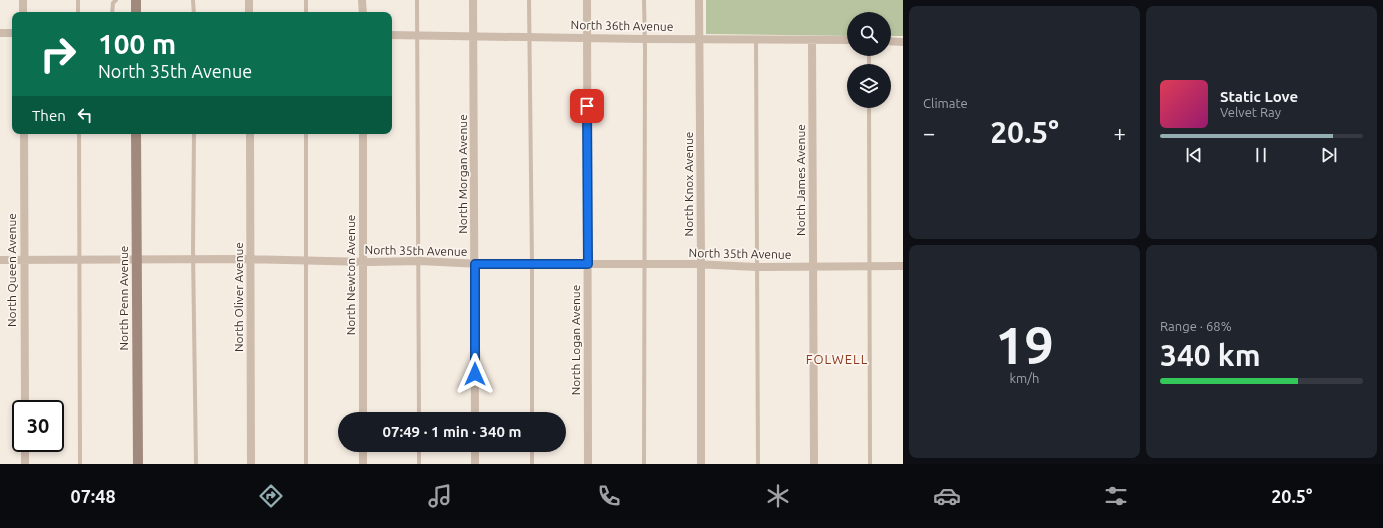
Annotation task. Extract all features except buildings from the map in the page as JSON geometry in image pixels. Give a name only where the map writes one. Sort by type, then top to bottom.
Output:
[{"type":"main road","points":[[136,0],[136,12]]},
{"type":"main road","name":"North Penn Avenue","points":[[136,134],[138,464]]},
{"type":"street","points":[[22,0],[23,12]]},
{"type":"street","points":[[249,0],[249,12]]},
{"type":"street","points":[[362,0],[363,12]]},
{"type":"street","name":"North Morgan Avenue","points":[[474,0],[475,412]]},
{"type":"street","name":"North Logan Avenue","points":[[587,0],[588,464]]},
{"type":"street","name":"North Knox Avenue","points":[[699,0],[701,464]]},
{"type":"street","points":[[0,33],[12,33]]},
{"type":"street","name":"North 36th Avenue","points":[[392,35],[847,40]]},
{"type":"street","name":"North James Avenue","points":[[812,40],[814,464]]},
{"type":"street","points":[[891,41],[903,42]]},
{"type":"street","name":"North Queen Avenue","points":[[24,134],[25,400]]},
{"type":"street","name":"North Oliver Avenue","points":[[250,134],[250,464]]},
{"type":"street","name":"North Newton Avenue","points":[[363,134],[363,412]]},
{"type":"street","name":"North 35th Avenue","points":[[0,260],[193,259],[363,262],[419,261],[475,264],[694,264],[701,266],[756,267],[903,266]]},
{"type":"street","points":[[25,452],[25,464]]},
{"type":"street","points":[[363,452],[363,464]]},
{"type":"street","points":[[475,452],[476,464]]},
{"type":"lane","points":[[78,0],[78,12]]},
{"type":"lane","points":[[112,12],[113,3],[116,0]]},
{"type":"lane","points":[[194,0],[194,12]]},
{"type":"lane","points":[[306,0],[306,12]]},
{"type":"lane","points":[[417,0],[419,412]]},
{"type":"lane","points":[[529,0],[532,412]]},
{"type":"lane","points":[[644,0],[644,464]]},
{"type":"lane","points":[[756,39],[758,464]]},
{"type":"lane","points":[[869,108],[870,464]]},
{"type":"lane","points":[[79,134],[80,464]]},
{"type":"lane","points":[[194,134],[193,259],[196,464]]},
{"type":"lane","points":[[306,134],[306,464]]},
{"type":"lane","points":[[419,452],[419,464]]},
{"type":"lane","points":[[532,452],[532,464]]},
{"type":"green space","points":[[706,0],[903,0],[903,36],[891,36],[891,12],[847,12],[847,36],[706,34]]},
{"type":"district","name":"FOLWELL","points":[[837,359]]},
{"type":"route","points":[[475,374],[475,264],[588,264],[587,106]]}]
